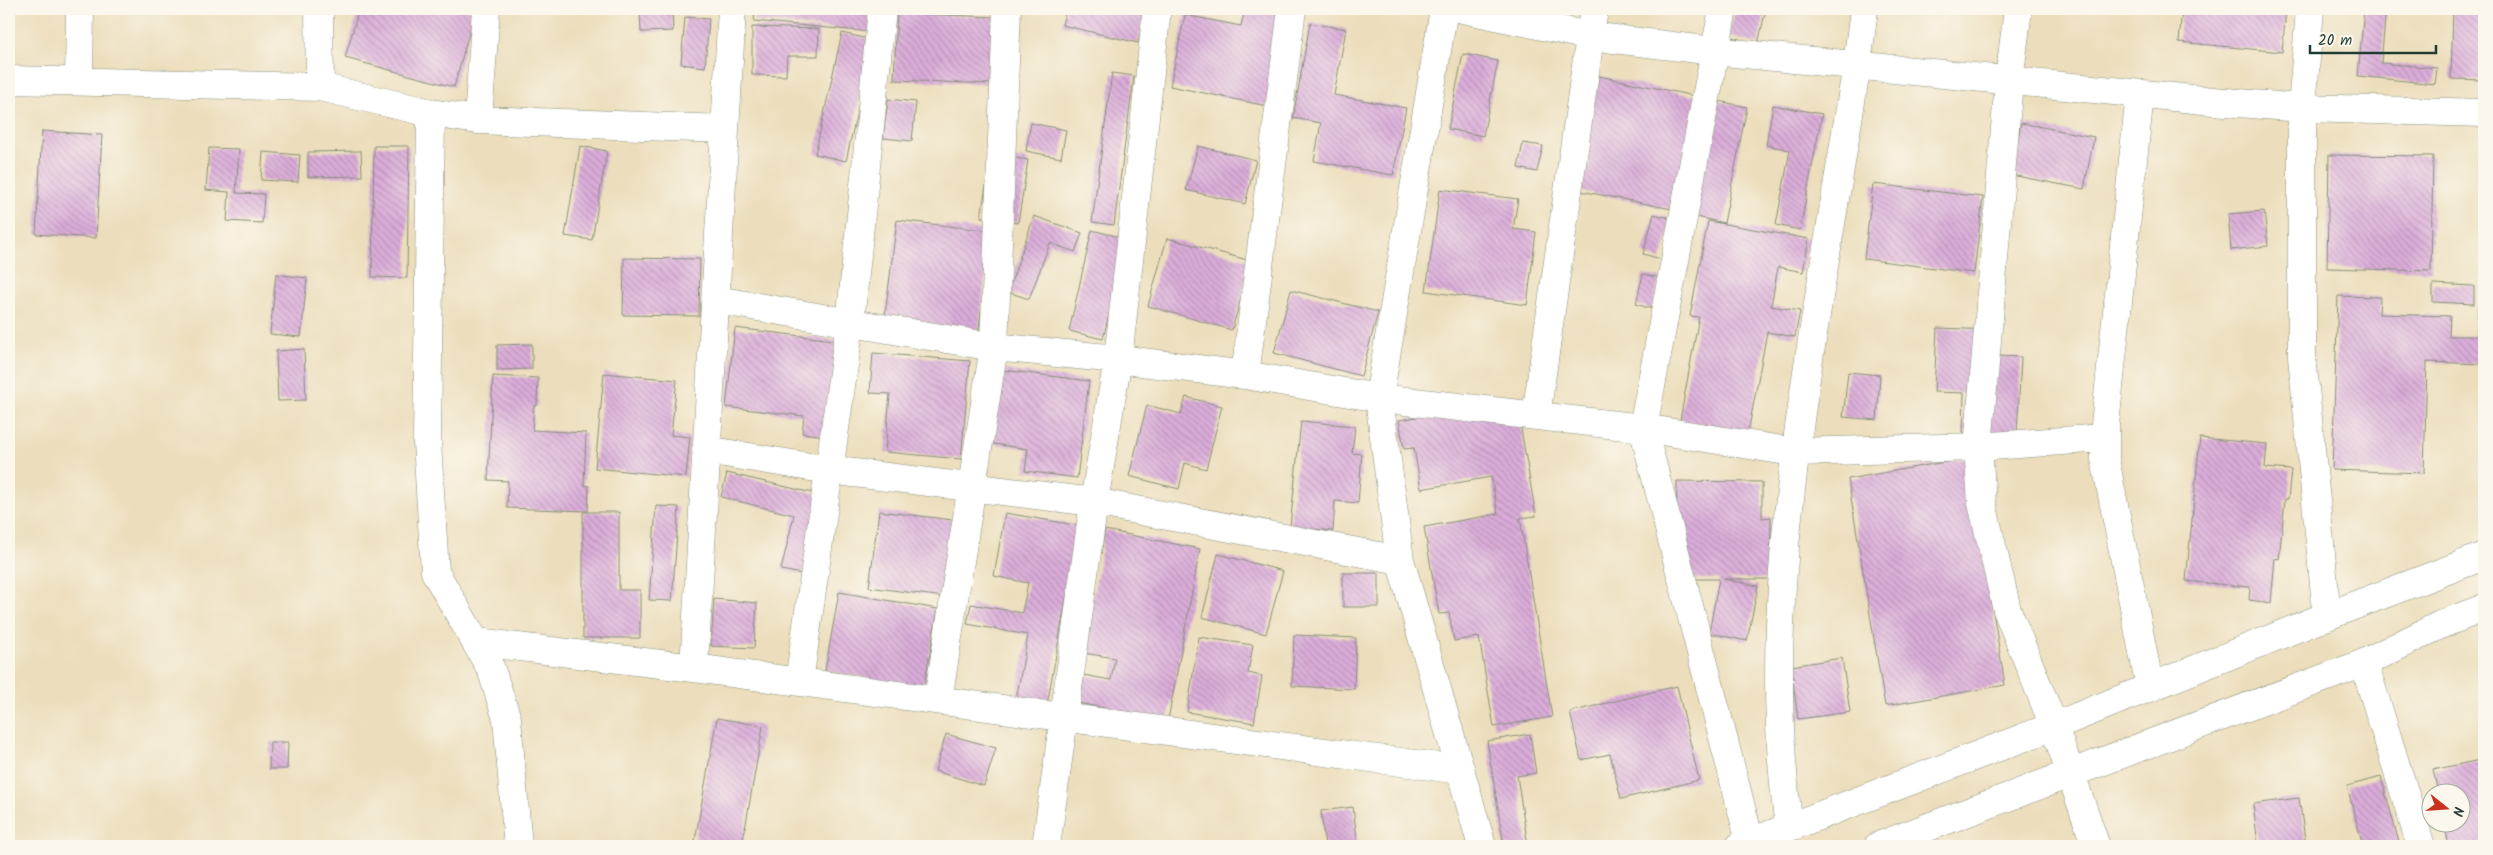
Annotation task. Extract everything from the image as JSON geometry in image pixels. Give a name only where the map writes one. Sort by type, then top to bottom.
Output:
[{"type":"street","points":[[79,81],[80,9]]},
{"type":"street","points":[[319,9],[320,87]]},
{"type":"street","points":[[478,120],[486,9]]},
{"type":"street","points":[[694,668],[732,9]]},
{"type":"street","points":[[800,682],[850,323],[882,9]]},
{"type":"street","points":[[938,700],[994,348],[1007,9]]},
{"type":"street","points":[[1046,846],[1094,502],[1118,359],[1157,9]]},
{"type":"street","points":[[1246,375],[1292,9]]},
{"type":"street","points":[[1444,9],[1379,398],[1400,560],[1482,846]]},
{"type":"street","points":[[1463,9],[1589,36],[1857,66],[2302,108],[2484,113]]},
{"type":"street","points":[[1536,416],[1594,9]]},
{"type":"street","points":[[1723,9],[1643,428],[1745,844],[2054,726],[2327,616],[2484,556]]},
{"type":"street","points":[[1789,827],[1781,774],[1778,702],[1782,579],[1794,452],[1857,66],[1864,9]]},
{"type":"street","points":[[2018,9],[2009,81],[1978,447],[1982,503],[2006,610],[2054,726],[2096,846]]},
{"type":"street","points":[[2310,9],[2302,108],[2302,356],[2327,616]]},
{"type":"street","points":[[9,80],[320,87],[431,113],[478,120],[725,128]]},
{"type":"street","points":[[2140,94],[2104,438],[2105,459],[2150,688]]},
{"type":"street","points":[[431,113],[427,442],[435,572],[491,669],[507,719],[518,846]]},
{"type":"street","points":[[716,300],[994,348],[1118,359],[1246,375],[1379,398],[1643,428],[1794,452],[1978,447],[2104,438]]},
{"type":"street","points":[[706,450],[829,470],[1094,502],[1400,560]]},
{"type":"street","points":[[1878,846],[2364,663],[2442,624],[2484,608]]},
{"type":"street","points":[[477,642],[694,668],[1461,770]]},
{"type":"street","points":[[2364,663],[2421,846]]},
{"type":"building","points":[[359,9],[467,9],[475,11],[454,87],[345,58]]},
{"type":"building","points":[[755,9],[873,9],[871,32],[754,21]]},
{"type":"building","points":[[1066,9],[1146,9],[1138,43],[1062,25]]},
{"type":"building","points":[[1245,9],[1286,15],[1267,106],[1170,86],[1185,15],[1241,26]]},
{"type":"building","points":[[1736,9],[1766,9],[1758,44],[1728,36]]},
{"type":"building","points":[[2182,9],[2286,9],[2282,52],[2179,42]]},
{"type":"building","points":[[2364,9],[2386,9],[2381,63],[2437,68],[2435,84],[2358,76]]},
{"type":"building","points":[[2453,9],[2484,9],[2484,80],[2451,79]]},
{"type":"building","points":[[672,10],[673,31],[641,32],[640,12]]},
{"type":"building","points":[[897,13],[995,17],[992,84],[894,80]]},
{"type":"building","points":[[685,17],[709,19],[705,67],[681,64]]},
{"type":"building","points":[[1310,23],[1346,29],[1334,95],[1406,108],[1393,175],[1314,161],[1321,123],[1293,118]]},
{"type":"building","points":[[752,27],[819,29],[818,56],[787,56],[786,76],[752,75]]},
{"type":"building","points":[[842,33],[873,40],[846,161],[815,154]]},
{"type":"building","points":[[1463,54],[1498,61],[1483,136],[1448,129]]},
{"type":"building","points":[[1112,73],[1134,76],[1114,225],[1092,222]]},
{"type":"building","points":[[1599,76],[1747,107],[1724,223],[1697,217],[1697,214],[1576,190]]},
{"type":"building","points":[[888,99],[916,102],[912,141],[883,138]]},
{"type":"building","points":[[1773,105],[1822,114],[1800,230],[1776,225],[1790,150],[1766,145]]},
{"type":"building","points":[[1031,123],[1066,130],[1061,158],[1026,151]]},
{"type":"building","points":[[2021,123],[2094,137],[2084,189],[2011,175]]},
{"type":"building","points":[[42,131],[102,135],[96,238],[36,234]]},
{"type":"building","points":[[1523,143],[1543,146],[1537,172],[1518,168]]},
{"type":"building","points":[[374,146],[409,146],[407,278],[372,277]]},
{"type":"building","points":[[580,146],[607,151],[592,240],[565,236]]},
{"type":"building","points":[[1198,146],[1256,160],[1245,204],[1186,190]]},
{"type":"building","points":[[209,148],[239,149],[236,193],[264,194],[262,223],[227,221],[229,192],[206,190]]},
{"type":"building","points":[[361,151],[362,176],[308,177],[308,152]]},
{"type":"building","points":[[263,152],[300,155],[298,182],[261,180]]},
{"type":"building","points":[[991,154],[1028,160],[1018,223],[981,217]]},
{"type":"building","points":[[2329,155],[2433,156],[2431,271],[2327,268]]},
{"type":"building","points":[[1873,184],[1983,197],[1974,273],[1864,259]]},
{"type":"building","points":[[1440,189],[1518,199],[1513,229],[1536,232],[1527,305],[1426,291]]},
{"type":"building","points":[[2264,211],[2268,246],[2231,250],[2228,214]]},
{"type":"building","points":[[1654,214],[1673,219],[1661,259],[1643,254]]},
{"type":"building","points":[[1034,216],[1082,233],[1075,252],[1050,243],[1029,299],[1008,292]]},
{"type":"building","points":[[897,220],[991,231],[977,343],[883,331]]},
{"type":"building","points":[[1708,221],[1809,239],[1803,272],[1778,267],[1771,306],[1800,311],[1795,337],[1767,332],[1748,433],[1680,420],[1699,317],[1690,316]]},
{"type":"building","points":[[1092,230],[1127,239],[1103,339],[1069,331]]},
{"type":"building","points":[[1167,238],[1251,261],[1232,330],[1148,306]]},
{"type":"building","points":[[624,258],[700,259],[699,316],[623,315]]},
{"type":"building","points":[[276,274],[307,278],[301,337],[270,334]]},
{"type":"building","points":[[1643,274],[1660,278],[1652,309],[1636,304]]},
{"type":"building","points":[[2433,284],[2474,286],[2474,304],[2433,302]]},
{"type":"building","points":[[1291,290],[1378,312],[1361,376],[1274,353]]},
{"type":"building","points":[[2338,296],[2380,297],[2379,314],[2450,316],[2449,336],[2477,336],[2478,306],[2484,306],[2484,364],[2427,362],[2424,473],[2332,470]]},
{"type":"building","points":[[735,328],[842,341],[833,437],[802,433],[804,416],[726,407]]},
{"type":"building","points":[[1937,328],[1996,330],[1995,356],[2021,357],[2017,434],[1963,432],[1964,393],[1934,392]]},
{"type":"building","points":[[532,344],[532,369],[497,370],[497,345]]},
{"type":"building","points":[[304,349],[306,400],[278,401],[276,351]]},
{"type":"building","points":[[873,353],[970,361],[961,459],[885,452],[890,394],[870,393]]},
{"type":"building","points":[[996,369],[1089,381],[1077,478],[1025,471],[1028,449],[987,443]]},
{"type":"building","points":[[1848,372],[1880,375],[1877,420],[1843,417]]},
{"type":"building","points":[[604,373],[677,380],[671,435],[690,437],[686,477],[595,468]]},
{"type":"building","points":[[493,376],[538,378],[537,406],[534,406],[532,430],[586,433],[584,485],[589,486],[588,511],[507,508],[508,481],[488,480]]},
{"type":"building","points":[[1186,397],[1222,406],[1206,469],[1185,463],[1179,489],[1129,476],[1147,405],[1181,414]]},
{"type":"building","points":[[1516,400],[1536,516],[1520,518],[1552,717],[1494,727],[1479,637],[1454,641],[1449,613],[1439,614],[1424,527],[1498,514],[1491,477],[1421,489],[1414,448],[1404,449],[1399,420]]},
{"type":"building","points":[[1301,421],[1355,426],[1352,453],[1362,454],[1358,503],[1335,501],[1333,531],[1290,527]]},
{"type":"building","points":[[2200,438],[2267,444],[2265,468],[2291,470],[2288,499],[2285,499],[2279,559],[2275,558],[2271,603],[2249,600],[2250,587],[2186,581]]},
{"type":"building","points":[[1968,458],[2005,685],[1885,706],[1848,479]]},
{"type":"building","points":[[727,473],[821,495],[802,574],[781,570],[794,515],[721,497]]},
{"type":"building","points":[[1677,481],[1762,482],[1762,518],[1771,517],[1770,579],[1724,579],[1758,586],[1747,641],[1709,633],[1719,579],[1676,579]]},
{"type":"building","points":[[656,506],[679,507],[672,601],[649,600]]},
{"type":"building","points":[[879,511],[953,520],[944,597],[869,587]]},
{"type":"building","points":[[583,512],[619,512],[619,590],[640,590],[640,638],[583,638]]},
{"type":"building","points":[[1005,513],[1081,526],[1047,705],[1016,700],[1028,635],[967,624],[971,604],[1022,613],[1028,583],[994,576]]},
{"type":"building","points":[[1105,530],[1200,549],[1168,720],[1078,703],[1083,675],[1111,680],[1115,658],[1083,653]]},
{"type":"building","points":[[1218,554],[1283,571],[1266,634],[1202,617]]},
{"type":"building","points":[[1343,573],[1379,573],[1379,607],[1343,607]]},
{"type":"building","points":[[839,592],[938,609],[921,702],[864,677],[825,671]]},
{"type":"building","points":[[714,599],[757,603],[754,648],[711,646]]},
{"type":"building","points":[[1294,635],[1356,638],[1354,689],[1292,686]]},
{"type":"building","points":[[1199,637],[1253,645],[1248,673],[1262,676],[1254,723],[1187,712]]},
{"type":"building","points":[[1842,658],[1850,712],[1798,719],[1791,666]]},
{"type":"building","points":[[1677,686],[1699,780],[1621,799],[1610,754],[1581,760],[1570,712]]},
{"type":"building","points":[[717,718],[763,726],[742,846],[694,846]]},
{"type":"building","points":[[946,734],[996,748],[984,786],[935,771]]},
{"type":"building","points":[[1530,734],[1536,773],[1517,776],[1528,846],[1504,846],[1487,741]]},
{"type":"building","points":[[270,742],[288,742],[287,769],[269,769]]},
{"type":"building","points":[[2484,759],[2484,846],[2449,846],[2446,832],[2470,832],[2470,782],[2436,782],[2433,770]]},
{"type":"building","points":[[2381,777],[2400,846],[2363,846],[2347,786]]},
{"type":"building","points":[[2299,798],[2306,846],[2258,846],[2253,804]]},
{"type":"building","points":[[1353,807],[1358,846],[1325,846],[1321,811]]}]
